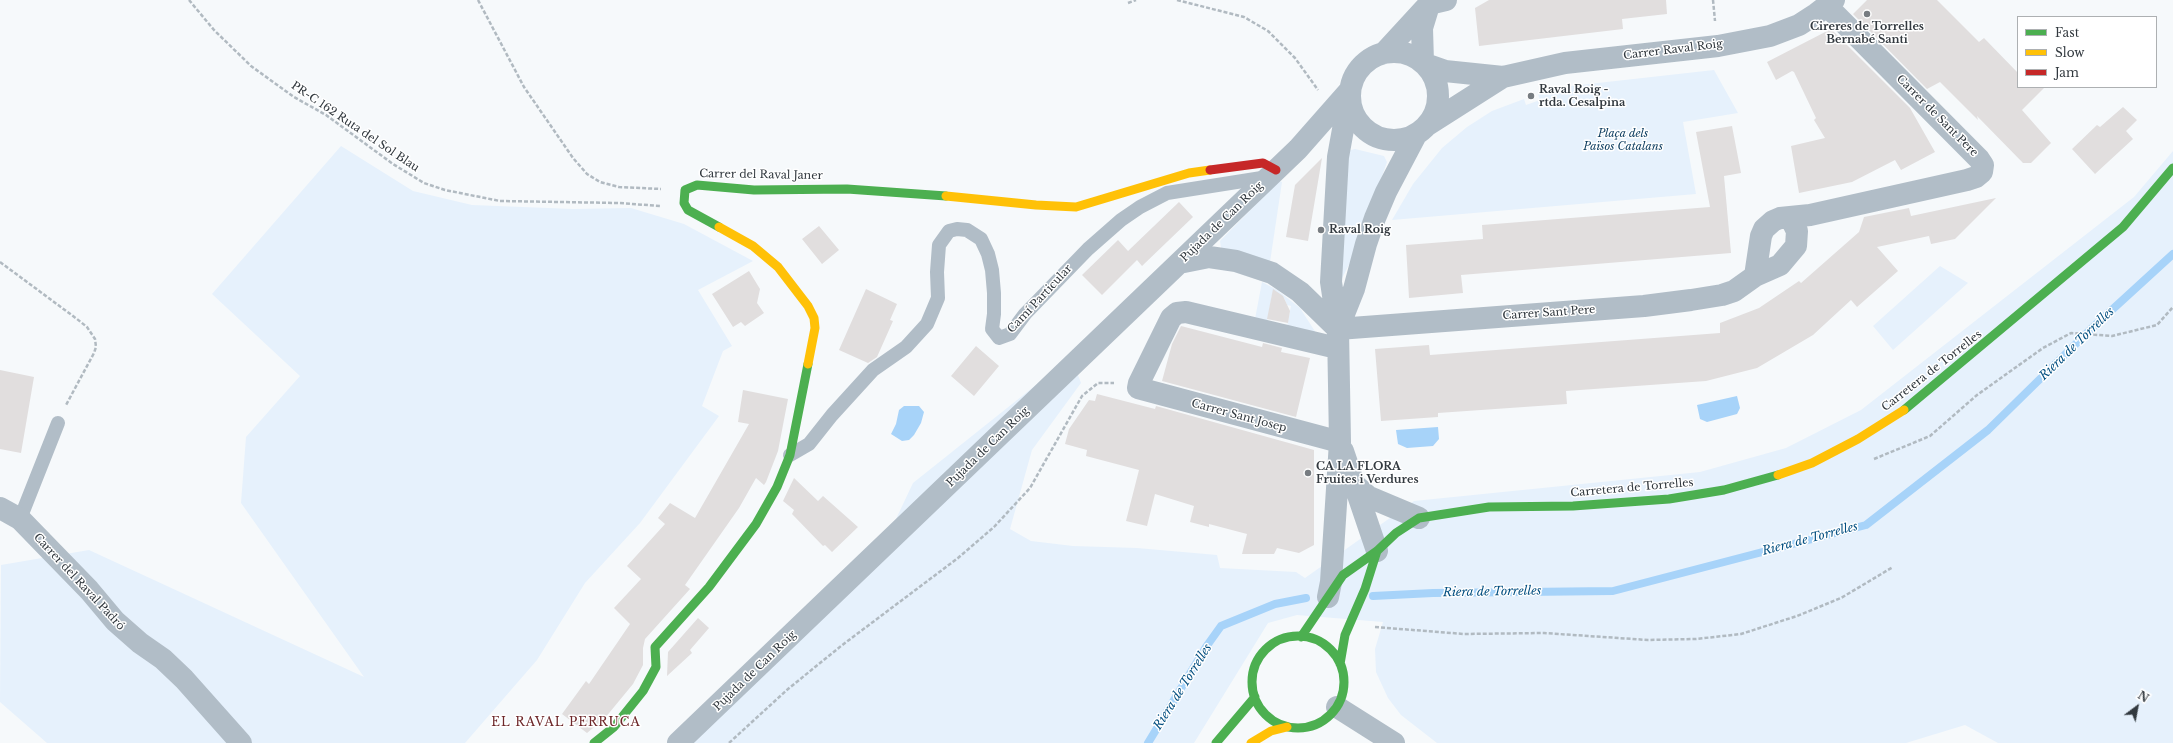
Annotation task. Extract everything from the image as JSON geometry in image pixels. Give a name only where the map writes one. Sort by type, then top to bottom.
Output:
[{"type":"main road","name":"Carrer del Raval Janer","points":[[683,193],[688,187],[697,186],[754,190],[809,188],[953,196],[1036,206],[1076,207],[1111,198],[1189,173],[1263,163],[1272,174]]},
{"type":"main road","name":"Carretera de Torrelles","points":[[1301,637],[1343,575],[1377,551],[1396,533],[1419,518],[1489,507],[1573,506],[1669,499],[1724,490],[1776,476],[1812,463],[1885,423],[1910,405],[2123,227],[2173,168]]},
{"type":"main road","points":[[594,743],[614,727],[643,691],[652,677],[656,667],[655,647],[693,608],[756,524],[777,487],[790,455],[815,328],[814,318],[799,292],[778,267],[753,246],[688,210],[684,203],[683,193]]},
{"type":"main road","name":"Carretera de Torrelles","points":[[1340,664],[1328,648],[1315,640],[1301,637],[1282,640],[1265,651],[1255,668],[1253,677],[1255,697],[1267,716],[1276,723],[1287,727],[1303,728],[1315,725],[1326,719],[1337,707],[1344,686],[1340,664],[1345,635],[1365,589],[1377,551]]},
{"type":"main road","points":[[1216,743],[1255,697]]},
{"type":"main road","name":"Carretera de Torrelles","points":[[1251,743],[1271,731],[1287,727]]},
{"type":"street","points":[[1384,53],[1435,1]]},
{"type":"street","points":[[1424,63],[1422,28],[1435,1]]},
{"type":"street","name":"Carrer Raval Roig","points":[[1424,63],[1445,71],[1503,77],[1565,63],[1718,46],[1770,36],[1799,25],[1831,3]]},
{"type":"street","name":"Carrer de Sant Pere","points":[[1756,276],[1761,236],[1764,228],[1773,221],[1810,215],[1967,180],[1976,177],[1982,172],[1983,165],[1979,159],[1831,3]]},
{"type":"street","points":[[1328,597],[1331,582],[1340,442],[1337,338],[1331,282],[1343,100],[1361,66],[1372,58],[1384,53],[1398,52],[1412,55],[1424,63],[1432,72],[1437,84],[1438,99],[1436,112],[1421,131],[1386,192],[1366,244],[1354,290],[1337,338]]},
{"type":"street","name":"Carrer Raval Roig","points":[[1421,131],[1503,77]]},
{"type":"street","points":[[1343,100],[1359,123],[1371,134],[1383,139],[1394,141],[1421,131]]},
{"type":"street","name":"Pujada de Can Roig","points":[[678,743],[1298,149],[1343,100]]},
{"type":"street","points":[[1298,149],[1371,134]]},
{"type":"street","points":[[1756,276],[1780,265],[1796,246],[1797,231],[1792,221],[1787,218]]},
{"type":"street","points":[[1180,263],[1209,257],[1236,261],[1272,273],[1300,292],[1337,338]]},
{"type":"street","name":"Carrer Sant Pere","points":[[1138,388],[1139,382],[1171,318],[1178,313],[1186,312],[1337,338],[1644,306],[1722,296],[1734,291],[1756,276]]},
{"type":"street","name":"Carrer Sant Josep","points":[[1138,388],[1340,442]]},
{"type":"street","points":[[1340,442],[1377,551]]},
{"type":"street","points":[[1354,484],[1369,497],[1380,503],[1419,518]]},
{"type":"street","name":"Carrer del Raval Padró","points":[[0,508],[20,519],[89,590],[114,621],[140,643],[163,659],[184,679],[242,743]]},
{"type":"street","points":[[1337,707],[1394,743]]},
{"type":"lane","name":"Camí Particular","points":[[790,455],[809,444],[832,415],[873,370],[906,347],[927,324],[938,298],[937,272],[940,245],[949,231],[968,230],[981,239],[988,254],[992,270],[994,314],[992,329],[999,338],[1010,334],[1025,314],[1088,249],[1121,220],[1140,207],[1166,193],[1272,174]]},
{"type":"lane","points":[[20,519],[58,423]]},
{"type":"path","name":"PR-C 162 Ruta del Sol Blau","points":[[189,0],[214,30],[252,66],[294,97],[326,115],[393,164],[424,183],[500,201],[619,203],[688,210]]},
{"type":"path","points":[[478,0],[524,87],[569,153],[587,174],[600,182],[619,187],[653,188],[683,193]]},
{"type":"path","points":[[1128,3],[1136,0]]},
{"type":"path","points":[[1177,0],[1244,17],[1268,31],[1295,58],[1343,100]]},
{"type":"path","points":[[0,262],[77,318],[87,327],[95,339],[96,347],[94,353],[58,423]]},
{"type":"path","points":[[1871,459],[1879,458],[1930,436],[1977,395],[2043,348],[2071,333],[2106,336],[2157,325],[2173,307]]},
{"type":"path","points":[[729,743],[788,689],[835,650],[958,558],[994,527],[1030,488],[1082,396],[1090,388],[1106,382],[1138,388]]},
{"type":"path","points":[[1348,626],[1464,634],[1544,633],[1648,640],[1696,639],[1741,634],[1797,616],[1841,598],[1893,567]]},
{"type":"green space","name":"Plaça dels Països Catalans","points":[[1714,70],[1738,113],[1683,122],[1696,194],[1392,220],[1413,184],[1442,148],[1467,127],[1492,111],[1524,99],[1526,105],[1540,100],[1538,94],[1562,87]]},
{"type":"green space","points":[[341,146],[413,191],[472,205],[573,209],[631,208],[684,224],[753,261],[698,290],[732,346],[723,351],[702,406],[719,416],[640,523],[585,583],[537,660],[465,743],[47,743],[0,702],[1,565],[89,550],[364,677],[241,503],[246,437],[300,376],[212,294]]},
{"type":"green space","points":[[1355,149],[1384,156],[1387,162],[1355,253],[1336,290],[1347,151]]},
{"type":"green space","points":[[2173,151],[2173,743],[1998,743],[1965,725],[1906,743],[1437,743],[1401,715],[1388,698],[1376,672],[1375,649],[1383,622],[1297,615],[1268,623],[1194,743],[691,743],[896,519],[913,483],[1071,357],[1081,383],[1032,450],[1010,529],[1031,541],[1073,546],[1137,548],[1217,555],[1220,568],[1296,572],[1305,578],[1414,501],[1700,472],[1786,448],[1861,410],[2134,197]]},
{"type":"green space","points":[[1279,181],[1282,182],[1270,262],[1221,248],[1220,241]]},
{"type":"green space","points":[[1940,266],[1968,283],[1893,350],[1873,326]]},
{"type":"green space","points":[[1262,282],[1277,290],[1300,308],[1316,333],[1287,327],[1291,306],[1287,305],[1284,298],[1272,296],[1267,322],[1255,319]]},
{"type":"water","points":[[1737,396],[1740,408],[1737,414],[1707,422],[1700,419],[1697,405]]},
{"type":"water","points":[[904,406],[919,406],[924,412],[921,423],[914,435],[909,440],[902,441],[891,434],[896,424],[899,410]]},
{"type":"water","points":[[1438,427],[1439,439],[1433,446],[1407,448],[1398,444],[1396,430]]},
{"type":"building","points":[[1489,0],[1666,0],[1667,14],[1622,19],[1623,29],[1479,46],[1475,8]]},
{"type":"building","points":[[1867,0],[1937,0],[1979,42],[1984,38],[2017,72],[2017,88],[2044,88],[2022,110],[2051,143],[2031,163],[2023,163],[1977,116],[1978,120],[1940,82],[1927,89],[1853,14]]},
{"type":"building","points":[[1831,29],[1910,108],[1935,152],[1901,170],[1895,160],[1852,182],[1799,193],[1791,146],[1825,138],[1814,120],[1816,118],[1794,72],[1792,71],[1776,80],[1767,62]]},
{"type":"building","points":[[2123,107],[2137,120],[2126,131],[2133,139],[2095,174],[2072,149],[2097,125],[2100,127]]},
{"type":"building","points":[[1732,126],[1741,173],[1724,176],[1731,253],[1461,275],[1463,293],[1409,298],[1406,245],[1483,239],[1482,225],[1710,207],[1696,132]]},
{"type":"building","points":[[1322,158],[1308,241],[1286,237],[1295,185]]},
{"type":"building","points":[[1996,198],[1955,239],[1931,244],[1929,236],[1877,247],[1898,271],[1857,307],[1851,300],[1813,335],[1757,368],[1706,381],[1566,391],[1567,404],[1438,413],[1438,417],[1381,421],[1375,349],[1429,345],[1430,355],[1720,333],[1720,323],[1759,308],[1799,281],[1801,283],[1859,232],[1864,217],[1909,208],[1911,216]]},
{"type":"building","points":[[1179,202],[1193,217],[1142,266],[1137,260],[1102,295],[1082,275],[1118,240],[1128,251]]},
{"type":"building","points":[[819,226],[839,250],[822,264],[802,239]]},
{"type":"building","points":[[749,271],[760,289],[757,303],[764,313],[745,326],[741,322],[733,327],[712,294]]},
{"type":"building","points":[[866,289],[897,304],[890,320],[893,321],[877,357],[868,363],[839,350]]},
{"type":"building","points":[[1273,289],[1283,296],[1290,311],[1288,323],[1267,319]]},
{"type":"building","points":[[1181,326],[1262,347],[1263,343],[1282,348],[1281,352],[1310,358],[1296,417],[1162,381],[1172,344]]},
{"type":"building","points":[[976,346],[999,366],[974,396],[951,376]]},
{"type":"building","points":[[0,370],[34,377],[21,453],[0,449]]},
{"type":"building","points":[[743,390],[788,399],[778,451],[766,482],[764,485],[756,478],[739,508],[685,585],[690,589],[645,639],[643,648],[643,665],[633,684],[605,718],[587,733],[562,714],[586,681],[589,684],[630,624],[614,608],[641,579],[627,566],[665,524],[658,518],[670,503],[695,518],[749,424],[738,422]]},
{"type":"building","points":[[1097,394],[1155,409],[1156,406],[1314,450],[1314,545],[1299,553],[1277,548],[1274,554],[1242,554],[1247,534],[1209,524],[1209,527],[1190,522],[1194,506],[1155,494],[1147,526],[1126,521],[1139,470],[1086,456],[1087,450],[1065,444],[1069,429],[1089,400],[1095,401]]},
{"type":"building","points":[[794,478],[818,501],[823,496],[858,527],[832,552],[825,545],[823,546],[792,514],[794,510],[783,501]]},
{"type":"building","points":[[698,618],[709,628],[690,650],[692,653],[667,676],[668,652]]},
{"type":"waterway","name":"Riera de Torrelles","points":[[1373,596],[1433,593],[1613,591],[1866,525],[1988,430],[2091,329],[2173,254]]},
{"type":"waterway","name":"Riera de Torrelles","points":[[1148,743],[1206,647],[1221,626],[1275,604],[1306,598]]},
{"type":"traffic: fast","points":[[1904,410],[2123,227],[2173,168]]},
{"type":"traffic: fast","points":[[719,227],[688,210],[684,203],[685,190],[697,185],[754,190],[847,189],[946,196]]},
{"type":"traffic: fast","points":[[594,743],[614,727],[643,691],[656,667],[655,647],[709,587],[756,524],[777,487],[790,455],[808,364]]},
{"type":"traffic: fast","points":[[1301,637],[1343,575],[1377,551],[1396,533],[1419,518],[1489,507],[1573,506],[1669,499],[1724,490],[1778,475]]},
{"type":"traffic: fast","points":[[1340,664],[1345,635],[1365,589],[1377,551]]},
{"type":"traffic: fast","points":[[1298,636],[1315,640],[1330,650],[1340,665],[1344,682],[1340,699],[1330,714],[1315,724],[1298,728],[1281,724],[1266,714],[1256,699],[1252,682],[1256,665],[1266,650],[1281,640],[1298,636]]},
{"type":"traffic: fast","points":[[1216,743],[1255,697]]},
{"type":"traffic: slow","points":[[946,196],[1036,205],[1076,207],[1189,173],[1210,170]]},
{"type":"traffic: slow","points":[[719,227],[753,246],[778,267],[808,306],[814,318],[815,328],[808,364]]},
{"type":"traffic: slow","points":[[1778,475],[1812,463],[1858,439],[1904,410]]},
{"type":"traffic: slow","points":[[1251,743],[1271,731],[1287,727]]},
{"type":"traffic: jam","points":[[1210,170],[1263,163],[1276,170]]},
{"type":"place","name":"Cireres de Torrelles Bernabé Santi","points":[[1867,14]]},
{"type":"place","name":"Raval Roig - rtda. Cesalpina","points":[[1531,96]]},
{"type":"place","name":"Raval Roig","points":[[1321,230]]},
{"type":"place","name":"CA LA FLORA Fruites i Verdures","points":[[1308,473]]},
{"type":"district","name":"EL RAVAL PERRUCA","points":[[566,723]]}]
